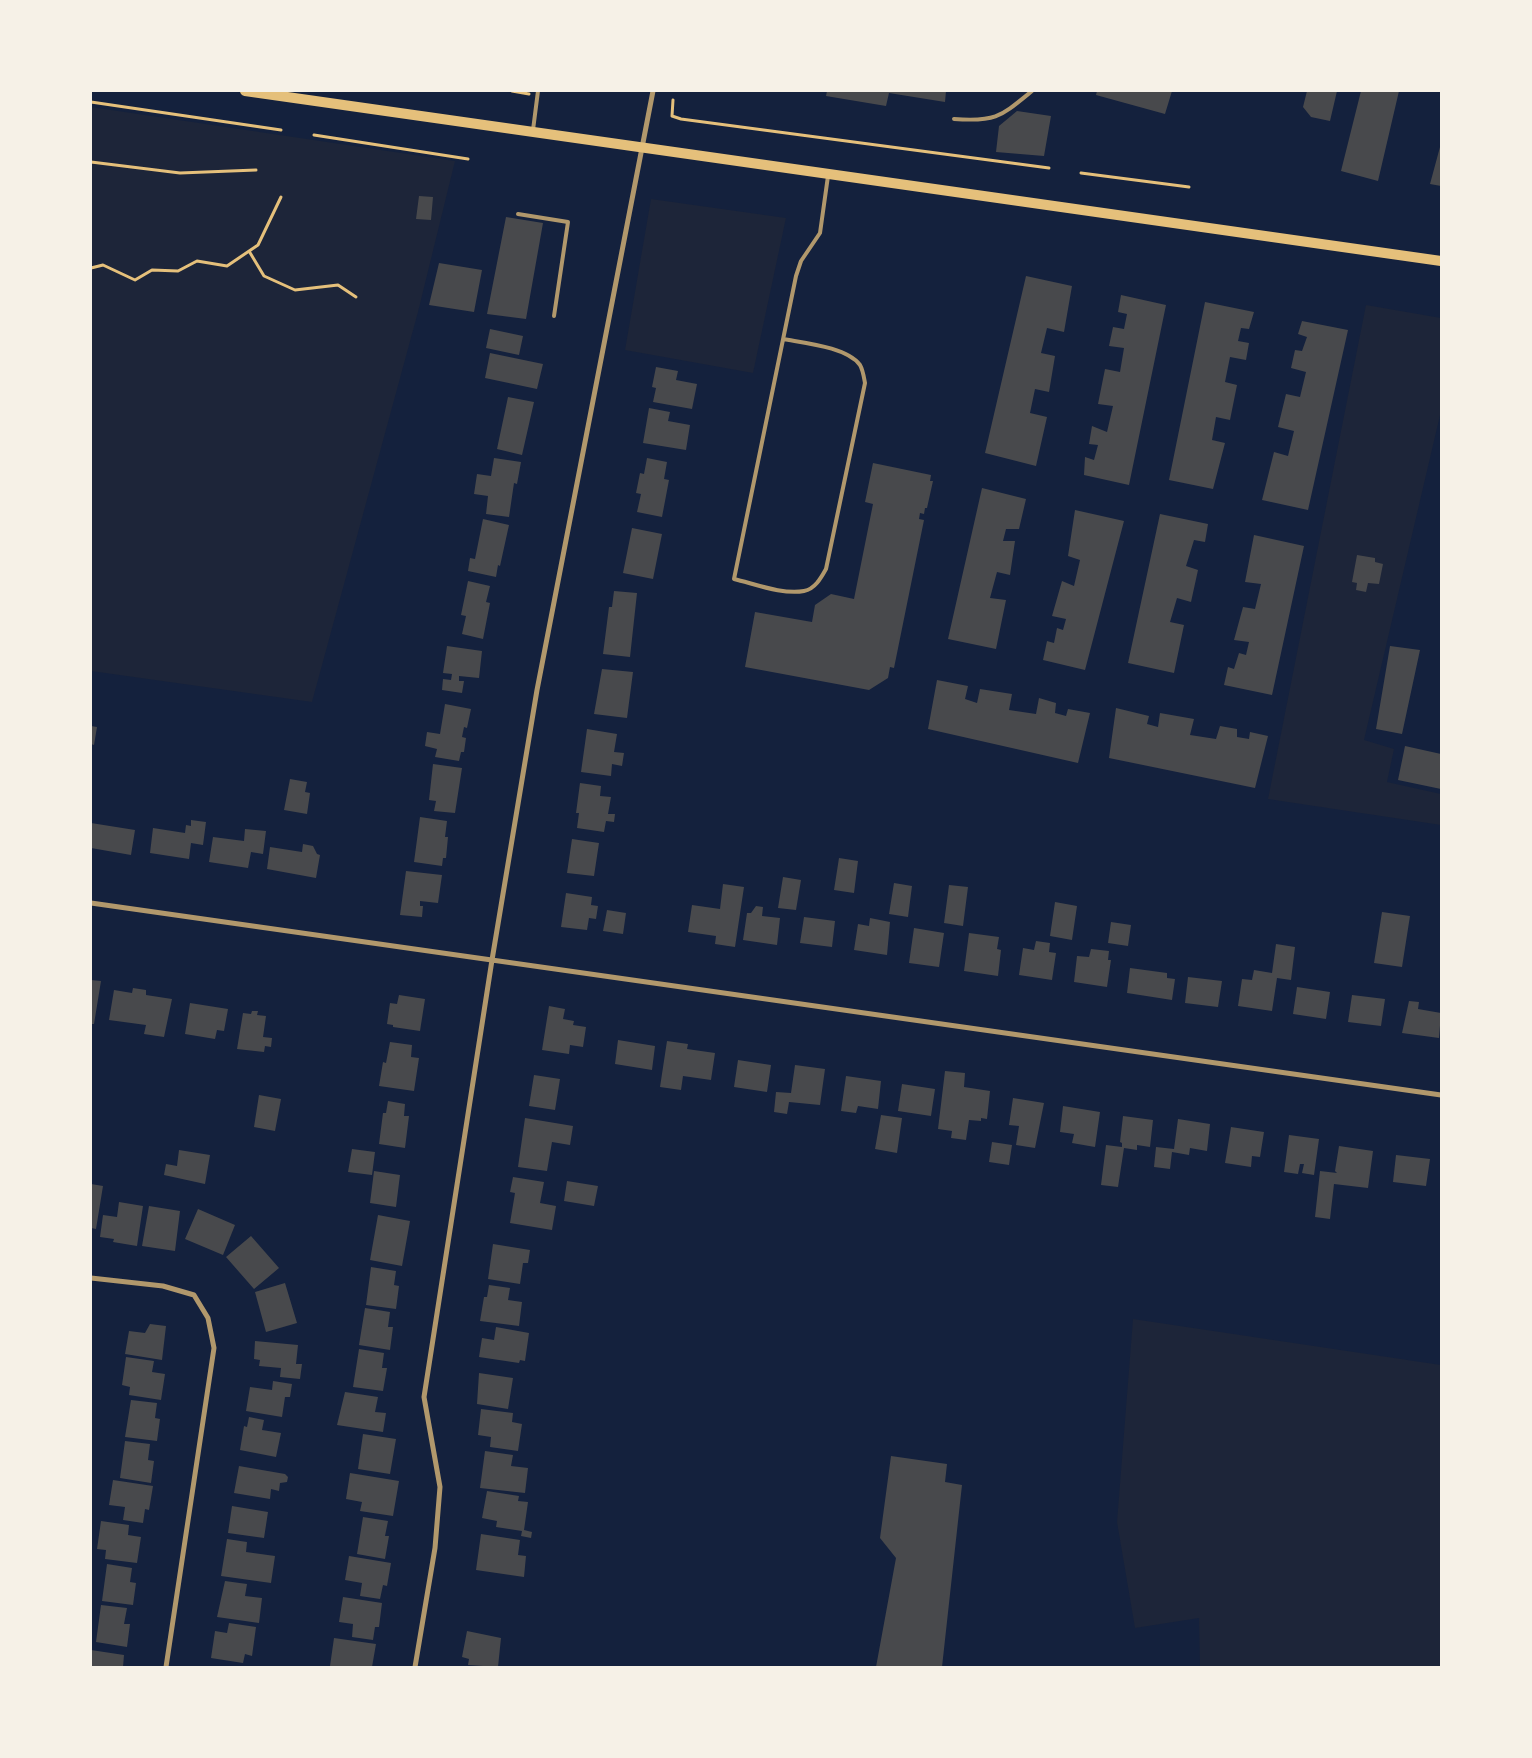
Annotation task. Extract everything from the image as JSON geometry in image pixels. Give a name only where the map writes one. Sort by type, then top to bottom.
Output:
[{"type":"main road","points":[[245,91],[302,95],[533,132],[1441,261]]},
{"type":"street","points":[[415,1667],[435,1548],[440,1487],[424,1397],[492,960],[537,690],[653,91]]},
{"type":"street","points":[[91,903],[1441,1095]]},
{"type":"street","points":[[91,1278],[163,1286],[194,1294],[208,1318],[214,1348],[166,1667]]},
{"type":"lane","points":[[533,132],[538,91]]},
{"type":"lane","points":[[954,119],[977,120],[1002,116],[1032,91]]},
{"type":"lane","points":[[783,339],[852,356],[861,366],[865,383],[826,570],[819,582],[805,591],[783,590],[734,579],[783,339],[801,260],[820,234],[828,174]]},
{"type":"lane","points":[[518,214],[568,222],[554,316]]},
{"type":"path","points":[[673,100],[672,116],[681,119],[1049,168]]},
{"type":"path","points":[[91,102],[281,130]]},
{"type":"path","points":[[314,135],[468,159]]},
{"type":"path","points":[[91,162],[180,173],[256,170]]},
{"type":"path","points":[[1081,173],[1189,187]]},
{"type":"path","points":[[91,268],[103,265],[135,280],[152,270],[178,271],[197,261],[227,266],[258,245],[281,197]]},
{"type":"path","points":[[249,251],[264,276],[294,290],[338,285],[356,297]]},
{"type":"shaded area","points":[[91,107],[455,161],[418,312],[312,702],[91,671]]},
{"type":"shaded area","points":[[651,199],[786,218],[753,373],[625,350]]},
{"type":"shaded area","points":[[1366,305],[1441,318],[1441,411],[1364,740],[1394,749],[1387,782],[1441,794],[1441,825],[1268,799]]},
{"type":"shaded area","points":[[1133,1319],[1441,1365],[1441,1667],[1200,1667],[1199,1618],[1135,1628],[1117,1522]]},
{"type":"building","points":[[827,91],[946,91],[945,102],[889,93],[886,106],[826,96]]},
{"type":"building","points":[[1097,91],[1172,91],[1165,114],[1096,95]]},
{"type":"building","points":[[1307,91],[1337,91],[1330,121],[1311,117],[1303,107]]},
{"type":"building","points":[[1361,91],[1399,91],[1378,181],[1341,171]]},
{"type":"building","points":[[1017,111],[1051,116],[1044,156],[996,152],[999,126]]},
{"type":"building","points":[[1441,147],[1441,186],[1430,184]]},
{"type":"building","points":[[419,196],[433,197],[431,220],[416,219]]},
{"type":"building","points":[[506,217],[543,223],[526,319],[487,314]]},
{"type":"building","points":[[439,263],[482,270],[474,312],[429,305]]},
{"type":"building","points":[[1026,276],[1072,286],[1064,332],[1047,328],[1041,353],[1055,356],[1049,392],[1035,389],[1030,413],[1047,417],[1036,466],[985,453]]},
{"type":"building","points":[[1121,295],[1166,305],[1129,485],[1084,475],[1085,457],[1094,460],[1098,445],[1089,444],[1092,426],[1107,432],[1113,406],[1098,404],[1105,369],[1120,372],[1124,348],[1109,346],[1113,327],[1124,329],[1127,314],[1118,312]]},
{"type":"building","points":[[1205,302],[1254,312],[1249,329],[1241,328],[1238,341],[1249,343],[1246,360],[1230,357],[1225,382],[1237,385],[1230,420],[1216,417],[1212,440],[1225,443],[1213,489],[1169,480]]},
{"type":"building","points":[[1302,321],[1348,330],[1308,510],[1262,500],[1274,452],[1288,456],[1294,431],[1278,427],[1286,394],[1300,397],[1306,372],[1291,368],[1295,350],[1302,351],[1307,337],[1298,334]]},
{"type":"building","points":[[490,329],[523,336],[519,355],[486,348]]},
{"type":"building","points":[[490,353],[543,364],[537,389],[485,378]]},
{"type":"building","points":[[656,367],[678,371],[676,380],[697,384],[692,409],[653,402],[656,388],[652,387]]},
{"type":"building","points":[[508,397],[534,402],[522,455],[497,449]]},
{"type":"building","points":[[649,408],[670,412],[668,421],[690,425],[686,450],[643,443]]},
{"type":"building","points":[[494,458],[521,462],[517,484],[514,483],[509,517],[486,514],[488,496],[474,494],[477,474],[491,476]]},
{"type":"building","points":[[647,458],[667,462],[664,479],[669,480],[662,517],[637,512],[641,494],[636,493],[640,473],[644,474]]},
{"type":"building","points":[[873,463],[931,475],[930,481],[933,481],[927,508],[925,508],[924,514],[920,513],[919,519],[924,520],[894,668],[890,667],[888,678],[869,690],[745,667],[755,612],[812,622],[815,605],[831,594],[854,599],[873,504],[865,502]]},
{"type":"building","points":[[982,488],[1026,499],[1019,529],[1006,529],[1003,541],[1015,541],[1010,575],[997,572],[990,598],[1006,600],[996,649],[948,639]]},
{"type":"building","points":[[1075,510],[1124,521],[1085,670],[1043,660],[1047,641],[1054,643],[1057,628],[1063,630],[1066,619],[1052,616],[1062,581],[1074,586],[1080,560],[1068,556]]},
{"type":"building","points":[[1160,514],[1208,524],[1205,542],[1194,540],[1186,566],[1198,570],[1191,602],[1177,598],[1170,622],[1184,625],[1174,673],[1128,663]]},
{"type":"building","points":[[483,519],[509,525],[496,577],[468,571],[470,558],[475,559]]},
{"type":"building","points":[[632,528],[662,534],[653,579],[623,573]]},
{"type":"building","points":[[1254,535],[1304,546],[1272,695],[1224,685],[1228,667],[1234,669],[1239,653],[1246,655],[1249,642],[1234,640],[1243,607],[1255,609],[1261,584],[1245,582]]},
{"type":"building","points":[[1357,555],[1375,558],[1375,562],[1383,564],[1379,584],[1368,583],[1366,592],[1356,590],[1357,583],[1352,582]]},
{"type":"building","points":[[468,581],[490,586],[486,602],[490,603],[483,639],[462,634],[466,616],[461,615]]},
{"type":"building","points":[[614,591],[637,593],[630,657],[603,654],[609,607],[612,607]]},
{"type":"building","points":[[447,646],[482,651],[479,678],[459,676],[459,681],[464,681],[462,693],[442,690],[443,679],[451,680],[452,674],[443,673]]},
{"type":"building","points":[[1390,646],[1420,650],[1402,734],[1376,729]]},
{"type":"building","points":[[602,669],[633,672],[627,718],[594,714]]},
{"type":"building","points":[[937,680],[968,686],[965,699],[977,703],[980,689],[1012,694],[1009,710],[1036,714],[1039,698],[1056,703],[1055,713],[1066,716],[1068,709],[1090,713],[1078,763],[928,729]]},
{"type":"building","points":[[445,704],[471,709],[467,728],[464,727],[462,737],[466,738],[464,752],[461,752],[459,761],[435,757],[437,749],[425,746],[427,732],[440,734]]},
{"type":"building","points":[[1116,708],[1149,716],[1147,724],[1158,727],[1160,713],[1194,719],[1190,735],[1216,739],[1220,726],[1237,729],[1237,737],[1249,739],[1250,732],[1268,736],[1255,788],[1109,758]]},
{"type":"building","points":[[91,726],[97,727],[94,745],[91,744]]},
{"type":"building","points":[[587,729],[617,734],[614,752],[624,753],[622,766],[612,764],[611,776],[581,772]]},
{"type":"building","points":[[1405,746],[1441,754],[1441,789],[1398,780]]},
{"type":"building","points":[[433,764],[462,768],[455,813],[434,811],[436,801],[429,800]]},
{"type":"building","points":[[290,779],[307,782],[305,792],[310,793],[307,814],[284,810]]},
{"type":"building","points":[[580,783],[601,786],[600,796],[611,797],[608,814],[615,814],[614,822],[606,821],[604,832],[577,828],[579,813],[576,813]]},
{"type":"building","points":[[420,817],[447,821],[445,837],[448,837],[446,858],[443,858],[442,866],[414,862]]},
{"type":"building","points":[[191,820],[206,822],[203,845],[191,843],[189,859],[150,853],[153,828],[185,833],[186,825],[191,826]]},
{"type":"building","points":[[91,823],[135,830],[131,855],[91,848]]},
{"type":"building","points":[[245,829],[266,831],[263,854],[251,852],[248,868],[209,862],[213,837],[244,841]]},
{"type":"building","points":[[572,839],[599,843],[594,876],[567,873]]},
{"type":"building","points":[[303,844],[313,846],[317,854],[320,855],[316,878],[267,869],[270,847],[302,852]]},
{"type":"building","points":[[839,858],[858,861],[854,893],[834,890]]},
{"type":"building","points":[[406,871],[442,875],[438,903],[420,901],[420,906],[423,906],[422,917],[400,915]]},
{"type":"building","points":[[783,877],[801,880],[796,910],[778,908]]},
{"type":"building","points":[[894,883],[912,886],[908,917],[889,914]]},
{"type":"building","points":[[723,884],[744,887],[735,947],[715,944],[716,936],[688,932],[692,905],[720,909]]},
{"type":"building","points":[[949,885],[968,887],[963,926],[944,923]]},
{"type":"building","points":[[566,893],[592,897],[591,905],[598,906],[596,919],[589,918],[587,930],[561,927]]},
{"type":"building","points":[[1055,902],[1077,906],[1072,940],[1050,936]]},
{"type":"building","points":[[756,906],[763,907],[762,916],[780,918],[777,945],[743,940],[747,913],[751,913]]},
{"type":"building","points":[[607,910],[626,913],[623,934],[603,931]]},
{"type":"building","points":[[1382,912],[1410,916],[1402,967],[1374,963]]},
{"type":"building","points":[[804,917],[835,921],[832,947],[800,943]]},
{"type":"building","points":[[870,918],[890,922],[887,955],[854,950],[858,924],[869,926]]},
{"type":"building","points":[[1111,922],[1131,925],[1128,946],[1108,943]]},
{"type":"building","points":[[914,928],[944,933],[939,967],[909,963]]},
{"type":"building","points":[[969,933],[999,937],[997,949],[1001,950],[998,976],[964,971]]},
{"type":"building","points":[[1036,941],[1050,943],[1049,952],[1056,953],[1052,980],[1019,975],[1023,948],[1034,950]]},
{"type":"building","points":[[1276,944],[1295,947],[1291,980],[1277,978],[1272,1011],[1238,1006],[1242,979],[1252,980],[1254,970],[1272,973]]},
{"type":"building","points":[[1091,949],[1109,951],[1108,960],[1111,960],[1107,987],[1074,982],[1077,956],[1089,957]]},
{"type":"building","points":[[1130,968],[1167,973],[1167,978],[1175,979],[1172,1000],[1127,993]]},
{"type":"building","points":[[1188,977],[1222,981],[1218,1007],[1185,1003]]},
{"type":"building","points":[[91,980],[101,981],[94,1024],[91,1024]]},
{"type":"building","points":[[1297,987],[1330,992],[1326,1019],[1293,1014]]},
{"type":"building","points":[[133,988],[146,990],[146,995],[172,999],[164,1037],[144,1034],[146,1025],[109,1020],[114,990],[132,993]]},
{"type":"building","points":[[399,995],[425,999],[420,1031],[393,1027],[393,1025],[387,1024],[390,1003],[397,1004]]},
{"type":"building","points":[[1352,995],[1385,999],[1381,1026],[1348,1022]]},
{"type":"building","points":[[1409,1001],[1419,1002],[1418,1009],[1441,1013],[1439,1038],[1402,1033]]},
{"type":"building","points":[[190,1003],[228,1009],[224,1031],[217,1030],[215,1039],[185,1034]]},
{"type":"building","points":[[549,1006],[565,1009],[563,1019],[574,1021],[573,1025],[586,1027],[583,1047],[570,1045],[569,1054],[542,1050]]},
{"type":"building","points":[[252,1011],[258,1011],[257,1015],[266,1016],[263,1037],[272,1038],[271,1047],[265,1046],[264,1052],[237,1049],[243,1013],[251,1014]]},
{"type":"building","points":[[618,1040],[655,1046],[652,1070],[615,1064]]},
{"type":"building","points":[[667,1041],[688,1044],[687,1049],[715,1053],[711,1080],[683,1076],[681,1090],[660,1087]]},
{"type":"building","points":[[390,1042],[412,1045],[411,1057],[419,1058],[414,1091],[379,1086],[383,1062],[386,1063]]},
{"type":"building","points":[[738,1060],[771,1065],[767,1092],[734,1087]]},
{"type":"building","points":[[795,1065],[825,1069],[820,1105],[789,1102],[787,1114],[774,1112],[776,1092],[791,1093]]},
{"type":"building","points":[[945,1071],[965,1073],[964,1087],[990,1091],[987,1119],[981,1118],[981,1121],[969,1120],[966,1140],[951,1138],[952,1131],[938,1129]]},
{"type":"building","points":[[534,1075],[560,1079],[555,1110],[529,1106]]},
{"type":"building","points":[[846,1076],[881,1081],[878,1109],[858,1106],[856,1113],[841,1111]]},
{"type":"building","points":[[902,1084],[935,1089],[931,1116],[898,1111]]},
{"type":"building","points":[[259,1095],[281,1099],[275,1131],[254,1127]]},
{"type":"building","points":[[1013,1098],[1044,1103],[1035,1148],[1016,1145],[1019,1126],[1009,1125]]},
{"type":"building","points":[[388,1101],[405,1104],[404,1116],[409,1116],[405,1148],[379,1144],[383,1113],[386,1113]]},
{"type":"building","points":[[1063,1106],[1100,1112],[1095,1147],[1072,1143],[1074,1134],[1060,1132]]},
{"type":"building","points":[[881,1115],[902,1118],[897,1153],[875,1149]]},
{"type":"building","points":[[1123,1116],[1153,1120],[1150,1147],[1137,1145],[1137,1150],[1124,1148],[1118,1187],[1101,1185],[1106,1145],[1122,1147],[1120,1142]]},
{"type":"building","points":[[525,1118],[573,1126],[570,1145],[552,1142],[547,1171],[518,1167]]},
{"type":"building","points":[[1178,1119],[1210,1124],[1207,1151],[1190,1148],[1189,1155],[1172,1152],[1170,1169],[1154,1167],[1156,1147],[1174,1149]]},
{"type":"building","points":[[1231,1127],[1264,1132],[1260,1157],[1252,1156],[1251,1167],[1225,1163]]},
{"type":"building","points":[[1289,1135],[1319,1139],[1314,1175],[1302,1173],[1304,1164],[1300,1164],[1298,1174],[1284,1172]]},
{"type":"building","points":[[992,1142],[1012,1145],[1009,1165],[989,1162]]},
{"type":"building","points":[[1339,1146],[1373,1151],[1368,1188],[1334,1184],[1330,1219],[1315,1217],[1320,1171],[1337,1173],[1335,1171]]},
{"type":"building","points":[[352,1149],[375,1152],[372,1175],[348,1172]]},
{"type":"building","points":[[179,1150],[210,1155],[205,1184],[164,1175],[166,1164],[177,1166]]},
{"type":"building","points":[[1396,1155],[1430,1159],[1426,1186],[1393,1182]]},
{"type":"building","points":[[374,1171],[400,1175],[396,1207],[370,1203]]},
{"type":"building","points":[[513,1177],[544,1182],[540,1203],[556,1206],[552,1230],[510,1223],[515,1193],[510,1192]]},
{"type":"building","points":[[567,1181],[598,1186],[594,1206],[564,1201]]},
{"type":"building","points":[[91,1184],[103,1186],[96,1229],[91,1228]]},
{"type":"building","points":[[119,1202],[143,1206],[137,1246],[113,1242],[114,1239],[100,1237],[103,1215],[117,1217]]},
{"type":"building","points":[[149,1206],[180,1211],[175,1251],[142,1246]]},
{"type":"building","points":[[198,1209],[235,1225],[223,1255],[185,1239]]},
{"type":"building","points":[[378,1215],[410,1221],[402,1266],[370,1260]]},
{"type":"building","points":[[251,1236],[279,1268],[254,1289],[226,1257]]},
{"type":"building","points":[[493,1244],[530,1250],[528,1263],[523,1263],[520,1284],[488,1279]]},
{"type":"building","points":[[371,1267],[396,1271],[394,1285],[399,1286],[396,1309],[366,1305]]},
{"type":"building","points":[[285,1283],[297,1323],[266,1332],[255,1292]]},
{"type":"building","points":[[489,1285],[510,1288],[508,1300],[522,1302],[519,1326],[480,1321],[484,1297],[487,1297]]},
{"type":"building","points":[[365,1308],[390,1312],[388,1327],[393,1327],[390,1350],[359,1345]]},
{"type":"building","points":[[150,1324],[166,1326],[162,1360],[125,1354],[129,1331],[145,1333]]},
{"type":"building","points":[[496,1327],[529,1333],[525,1361],[520,1360],[519,1363],[479,1357],[482,1338],[494,1340]]},
{"type":"building","points":[[255,1341],[298,1345],[296,1364],[302,1364],[300,1379],[280,1377],[281,1368],[259,1366],[260,1360],[254,1359]]},
{"type":"building","points":[[359,1349],[384,1353],[382,1368],[387,1368],[383,1391],[353,1387]]},
{"type":"building","points":[[126,1357],[154,1361],[152,1372],[165,1374],[161,1400],[129,1395],[130,1387],[122,1385]]},
{"type":"building","points":[[479,1373],[513,1378],[508,1409],[477,1404]]},
{"type":"building","points":[[273,1381],[292,1384],[290,1397],[285,1397],[282,1417],[246,1411],[250,1387],[272,1390]]},
{"type":"building","points":[[345,1392],[378,1397],[375,1412],[386,1413],[383,1432],[337,1425]]},
{"type":"building","points":[[131,1400],[157,1403],[155,1418],[160,1419],[157,1441],[125,1437]]},
{"type":"building","points":[[481,1409],[513,1413],[512,1422],[522,1424],[518,1451],[490,1447],[491,1437],[478,1435]]},
{"type":"building","points":[[249,1417],[264,1420],[262,1430],[281,1433],[276,1457],[240,1450],[244,1426],[247,1427]]},
{"type":"building","points":[[363,1434],[396,1439],[390,1474],[358,1469]]},
{"type":"building","points":[[125,1441],[150,1444],[148,1460],[154,1461],[151,1483],[120,1478]]},
{"type":"building","points":[[485,1451],[513,1455],[511,1466],[528,1468],[525,1493],[480,1488]]},
{"type":"building","points":[[891,1456],[947,1464],[945,1482],[962,1485],[942,1667],[876,1667],[896,1558],[880,1538]]},
{"type":"building","points":[[239,1466],[285,1474],[288,1477],[287,1482],[280,1483],[279,1491],[271,1489],[270,1499],[234,1493]]},
{"type":"building","points":[[350,1473],[399,1481],[393,1516],[360,1511],[362,1502],[346,1499]]},
{"type":"building","points":[[113,1480],[153,1486],[149,1510],[145,1509],[143,1523],[123,1520],[125,1507],[109,1505]]},
{"type":"building","points":[[487,1491],[519,1496],[518,1501],[528,1502],[524,1530],[532,1532],[531,1538],[521,1536],[522,1531],[496,1527],[497,1521],[482,1518]]},
{"type":"building","points":[[232,1506],[268,1512],[264,1538],[228,1533]]},
{"type":"building","points":[[363,1517],[388,1521],[385,1536],[389,1536],[385,1559],[357,1554]]},
{"type":"building","points":[[101,1521],[129,1525],[128,1535],[141,1537],[137,1563],[105,1559],[106,1550],[97,1549]]},
{"type":"building","points":[[481,1534],[520,1540],[518,1555],[526,1556],[524,1577],[476,1570]]},
{"type":"building","points":[[227,1539],[247,1542],[246,1552],[275,1556],[271,1583],[221,1576]]},
{"type":"building","points":[[349,1556],[391,1563],[387,1586],[383,1585],[380,1599],[360,1596],[362,1583],[345,1580]]},
{"type":"building","points":[[107,1564],[132,1568],[130,1582],[136,1583],[133,1605],[102,1601]]},
{"type":"building","points":[[225,1581],[247,1584],[245,1596],[262,1598],[259,1623],[217,1617]]},
{"type":"building","points":[[343,1597],[382,1603],[379,1627],[375,1627],[373,1640],[352,1637],[353,1624],[339,1622]]},
{"type":"building","points":[[101,1605],[127,1608],[124,1624],[130,1624],[127,1647],[96,1642]]},
{"type":"building","points":[[229,1623],[256,1627],[252,1656],[245,1654],[243,1663],[211,1658],[215,1631],[227,1633]]},
{"type":"building","points":[[467,1631],[501,1638],[498,1667],[468,1665],[469,1659],[462,1657]]},
{"type":"building","points":[[334,1638],[376,1644],[372,1667],[330,1666]]},
{"type":"building","points":[[91,1650],[124,1655],[123,1667],[91,1667]]}]
